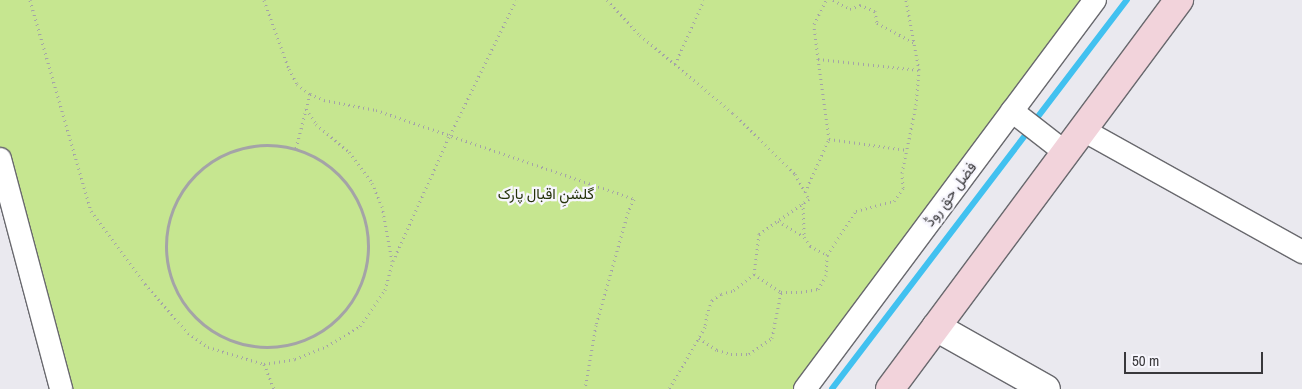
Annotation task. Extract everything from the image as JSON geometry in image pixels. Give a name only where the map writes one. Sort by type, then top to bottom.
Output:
[{"type":"main road","points":[[890,389],[936,327],[1056,145],[1083,130],[1179,0]]},
{"type":"street","name":"فضل حق روڈ","points":[[805,389],[1018,115],[1095,0]]},
{"type":"street","points":[[1018,115],[1056,145]]},
{"type":"street","points":[[1083,130],[1302,252]]},
{"type":"street","points":[[0,159],[61,389]]},
{"type":"street","points":[[936,327],[1046,389]]},
{"type":"path","points":[[30,0],[91,211],[145,284],[188,333],[208,347],[264,364],[295,359],[327,346],[360,326],[385,290],[392,261],[450,135],[516,0]]},
{"type":"path","points":[[264,0],[289,69],[297,84],[310,94],[324,100],[376,110],[634,199],[628,212],[596,325],[584,389]]},
{"type":"path","points":[[607,0],[640,35],[747,126],[795,174],[809,199],[759,234],[754,274],[732,291],[720,294],[712,300],[705,327],[669,389]]},
{"type":"path","points":[[675,64],[704,0]]},
{"type":"path","points":[[805,192],[829,139],[814,24],[826,0]]},
{"type":"path","points":[[833,0],[850,9],[860,5],[875,11],[877,23],[915,43]]},
{"type":"path","points":[[754,274],[781,292],[801,292],[818,288],[826,276],[827,255],[856,211],[894,202],[903,188],[902,173],[916,106],[919,70],[906,0]]},
{"type":"path","points":[[818,59],[919,70]]},
{"type":"path","points":[[296,148],[310,94]]},
{"type":"path","points":[[306,109],[316,124],[349,152],[372,183],[382,206],[392,261]]},
{"type":"path","points":[[829,139],[906,150]]},
{"type":"path","points":[[269,144],[296,148],[321,160],[343,178],[358,201],[367,227],[369,254],[362,281],[349,306],[330,326],[306,340],[279,346],[251,346],[225,338],[201,324],[183,303],[170,278],[165,251],[168,223],[177,198],[194,175],[216,158],[241,148],[269,144]]},
{"type":"path","points":[[803,203],[804,237]]},
{"type":"path","points":[[778,221],[804,237],[810,246],[827,255]]},
{"type":"path","points":[[698,338],[717,350],[732,354],[750,354],[772,338],[781,292]]},
{"type":"path","points":[[264,364],[274,389]]},
{"type":"green space","name":"گلشنِ اقبال پارک","points":[[0,0],[1091,0],[795,389],[61,389],[0,164]]},
{"type":"waterway","points":[[1034,122],[1127,0]]},
{"type":"waterway","points":[[832,389],[1029,130]]}]
